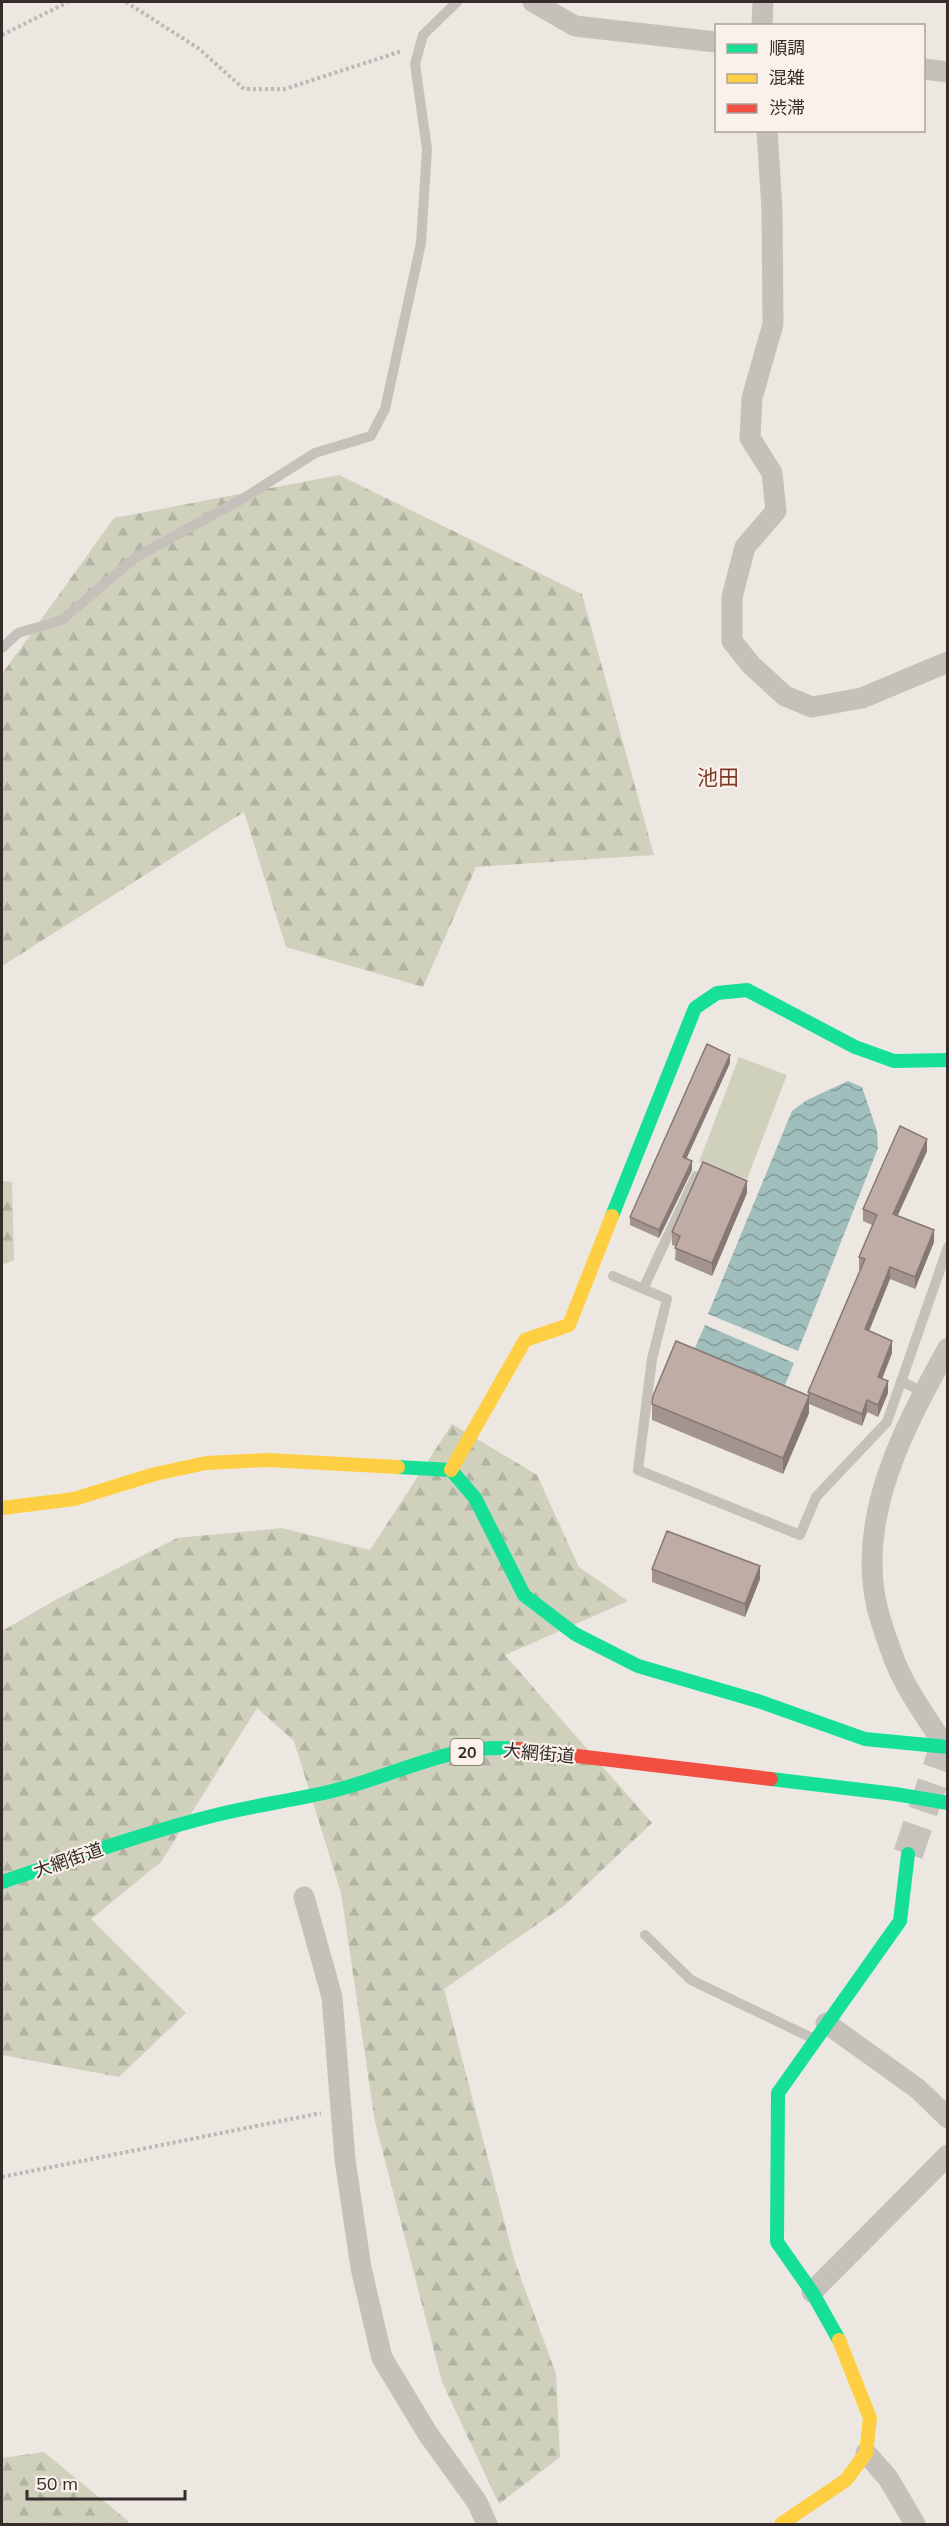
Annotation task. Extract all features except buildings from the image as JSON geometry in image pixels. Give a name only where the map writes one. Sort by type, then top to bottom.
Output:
[{"type":"street","points":[[533,2],[575,26],[715,42]]},
{"type":"street","points":[[762,24],[763,2]]},
{"type":"street","points":[[925,69],[948,72]]},
{"type":"street","points":[[766,132],[772,210],[773,324],[752,398],[750,438],[772,473],[776,511],[745,548],[732,597],[732,641],[751,665],[785,696],[812,707],[862,698],[948,662]]},
{"type":"street","points":[[451,1470],[525,1340],[569,1325],[695,1008],[717,993],[747,990],[864,1051],[894,1061],[948,1060]]},
{"type":"street","points":[[946,1746],[911,1692],[895,1660],[877,1606],[873,1561],[876,1514],[890,1466],[923,1392],[948,1348]]},
{"type":"street","points":[[2,1508],[74,1499],[155,1474],[206,1463],[268,1460],[451,1470],[475,1498],[524,1595],[575,1634],[638,1666],[758,1701],[865,1739],[946,1746]]},
{"type":"street","name":"大網街道","points":[[2,1882],[220,1814],[334,1791],[422,1762],[458,1753],[503,1747],[895,1794],[948,1803]]},
{"type":"street","points":[[781,2524],[846,2480],[866,2453],[870,2418],[841,2344],[812,2292],[777,2242],[778,2093],[900,1921],[908,1854]]},
{"type":"street","points":[[304,1897],[332,1997],[345,2159],[361,2268],[382,2358],[428,2434],[477,2502],[487,2524]]},
{"type":"street","points":[[821,2032],[918,2090],[948,2118]]},
{"type":"street","points":[[812,2292],[948,2155]]},
{"type":"street","points":[[866,2453],[888,2478],[915,2524]]},
{"type":"lane","points":[[2,648],[18,633],[62,620],[136,558],[244,498],[315,453],[371,436],[385,409],[421,243],[426,149],[415,64],[423,35],[457,2]]},
{"type":"lane","points":[[643,1289],[696,1176]]},
{"type":"lane","points":[[613,1276],[667,1299],[651,1359],[638,1470],[800,1535],[816,1497],[887,1422],[948,1247]]},
{"type":"lane","points":[[901,1381],[923,1392]]},
{"type":"lane","points":[[645,1935],[691,1980],[821,2032]]},
{"type":"path","points":[[2,35],[68,2]]},
{"type":"path","points":[[126,2],[198,48],[244,89],[285,89],[420,45]]},
{"type":"path","points":[[2,2177],[253,2125],[312,2116],[340,2108]]},
{"type":"green space","points":[[339,475],[582,594],[654,855],[476,867],[423,987],[286,947],[244,812],[2,966],[2,674],[114,518]]},
{"type":"green space","points":[[739,1057],[787,1075],[747,1179],[699,1162]]},
{"type":"green space","points":[[2,1181],[12,1182],[14,1260],[2,1265]]},
{"type":"green space","points":[[452,1424],[537,1475],[579,1567],[628,1601],[505,1655],[652,1823],[565,1905],[444,1989],[514,2259],[556,2374],[560,2457],[499,2504],[442,2382],[375,2122],[341,1893],[294,1741],[257,1708],[161,1862],[91,1919],[186,2013],[119,2077],[2,2055],[2,1631],[57,1599],[177,1538],[282,1528],[370,1550]]},
{"type":"green space","points":[[44,2452],[129,2524],[2,2524],[2,2458]]},
{"type":"water","points":[[848,1081],[862,1087],[877,1131],[878,1148],[798,1351],[708,1314],[792,1111],[807,1100]]},
{"type":"water","points":[[705,1325],[794,1363],[781,1395],[691,1357]]},
{"type":"tunnel","points":[[908,1854],[945,1746]]},
{"type":"traffic: fast","points":[[612,1216],[695,1008],[717,993],[747,990],[855,1047],[894,1061],[948,1060]]},
{"type":"traffic: fast","points":[[398,1467],[451,1470],[475,1498],[524,1595],[575,1634],[638,1666],[758,1701],[865,1739],[948,1747]]},
{"type":"traffic: fast","points":[[2,1882],[192,1821],[332,1791],[447,1755],[470,1750],[518,1749]]},
{"type":"traffic: fast","points":[[771,1779],[948,1803]]},
{"type":"traffic: fast","points":[[839,2340],[812,2292],[777,2242],[778,2093],[900,1921],[908,1854]]},
{"type":"traffic: slow","points":[[451,1470],[525,1340],[569,1325],[612,1216]]},
{"type":"traffic: slow","points":[[2,1508],[74,1499],[155,1474],[206,1463],[268,1460],[398,1467]]},
{"type":"traffic: slow","points":[[781,2524],[846,2480],[866,2453],[870,2418],[839,2340]]},
{"type":"traffic: jam","points":[[518,1749],[771,1779]]},
{"type":"district","name":"池田","points":[[718,777]]}]
